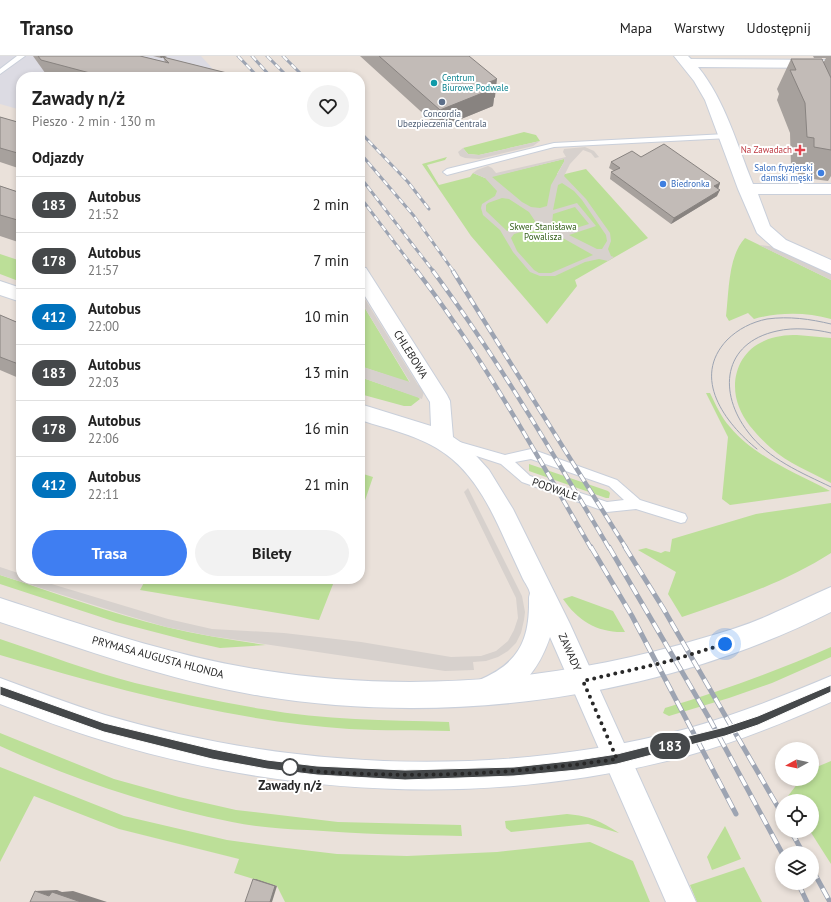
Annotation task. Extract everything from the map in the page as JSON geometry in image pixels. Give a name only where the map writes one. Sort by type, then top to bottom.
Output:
[{"type":"street","points":[[684,60],[831,64]]},
{"type":"street","points":[[684,60],[700,79],[712,100],[763,229],[780,244],[831,268]]},
{"type":"street","points":[[804,64],[812,80]]},
{"type":"street","points":[[746,189],[831,189]]},
{"type":"street","name":"CHLEBOWA","points":[[365,281],[440,401],[443,441]]},
{"type":"street","points":[[0,288],[16,293]]},
{"type":"street","name":"ZAWADY","points":[[365,414],[393,422],[443,441],[460,453],[483,478],[541,588],[617,759],[656,842],[681,902]]},
{"type":"street","name":"ZAWADY","points":[[468,695],[489,690],[503,684],[528,658],[540,632],[542,614],[541,588]]},
{"type":"street","points":[[583,681],[666,662],[736,640],[790,620],[831,599]]},
{"type":"street","name":"PRYMASA AUGUSTA HLONDA","points":[[0,610],[174,664],[260,683],[354,694],[428,696],[468,695],[583,681]]},
{"type":"street","points":[[0,691],[104,727],[171,745],[267,764],[317,771],[405,775],[471,774],[550,768],[617,759],[725,732],[776,713],[831,689]]},
{"type":"lane","points":[[0,72],[17,57]]},
{"type":"lane","points":[[447,172],[554,145],[726,136]]},
{"type":"lane","name":"ZAWADY","points":[[443,441],[505,460]]},
{"type":"lane","name":"PODWALE","points":[[505,460],[531,454],[613,483],[636,504]]},
{"type":"lane","name":"PODWALE","points":[[505,460],[526,478],[607,507],[636,504],[681,518]]},
{"type":"shaded area","points":[[0,56],[201,56],[215,72],[16,72],[16,109],[0,104]]},
{"type":"shaded area","points":[[540,141],[533,146],[479,159],[465,158],[460,156],[458,152],[463,148],[468,154],[479,155]]},
{"type":"shaded area","points":[[585,147],[594,151],[599,157],[595,158],[591,153],[583,150],[570,164],[564,176],[586,199],[610,233],[611,241],[608,249],[611,256],[614,257],[608,261],[599,259],[585,262],[555,276],[540,276],[530,272],[513,252],[500,230],[483,215],[481,208],[482,204],[495,196],[497,191],[485,178],[473,173],[488,166],[496,173],[566,157],[563,152],[564,149]],"holes":[[[564,159],[564,162],[551,185],[547,206],[540,208],[531,207],[522,202],[492,177]],[[562,183],[574,191],[582,200],[606,235],[607,241],[602,249],[597,249],[569,235],[596,226],[577,203],[553,210],[558,185]],[[502,198],[509,199],[529,212],[537,224],[531,227],[507,231],[486,211],[486,205]],[[575,207],[589,224],[566,231],[552,224],[553,214]],[[541,229],[551,240],[561,237],[593,255],[551,273],[539,273],[534,270],[517,251],[511,238],[514,234]]]},
{"type":"shaded area","points":[[759,245],[776,247],[831,274],[831,280]]},
{"type":"shaded area","points":[[365,299],[418,385],[423,387],[424,392],[422,399],[365,379],[365,368],[410,382],[365,308]]},
{"type":"shaded area","points":[[468,488],[522,596],[525,612],[521,633],[516,643],[508,651],[498,657],[486,661],[473,662],[474,670],[445,671],[210,636],[166,627],[28,584],[52,584],[168,619],[212,629],[284,633],[361,642],[451,657],[481,656],[496,651],[508,641],[518,618],[516,598],[464,492]]},
{"type":"shaded area","points":[[0,567],[16,572],[16,580],[0,575]]},
{"type":"green space","points":[[524,132],[536,135],[540,141],[479,155],[468,154],[463,148]]},
{"type":"green space","name":"Skwer Stanisława Powalisza","points":[[447,157],[445,160],[427,165],[439,185],[470,177],[473,173],[485,178],[564,159],[564,162],[557,174],[565,174],[586,169],[648,238],[575,280],[577,286],[547,324],[471,236],[422,164]]},
{"type":"green space","points":[[745,238],[831,280],[831,319],[812,315],[783,314],[754,319],[748,313],[729,321],[726,316],[732,264],[739,246]]},
{"type":"green space","points":[[0,254],[16,259],[16,280],[0,274]]},
{"type":"green space","points":[[365,308],[410,383],[365,368]]},
{"type":"green space","points":[[797,335],[831,338],[831,483],[792,463],[771,448],[749,424],[739,407],[736,397],[735,388],[738,369],[748,352],[755,346],[768,339],[780,336]]},
{"type":"green space","points":[[365,379],[420,399],[411,406],[404,406],[365,395]]},
{"type":"green space","points":[[706,393],[710,393],[721,415],[730,427],[751,447],[777,464],[830,491],[730,505],[722,499],[728,437]]},
{"type":"green space","points":[[529,464],[608,491],[610,493],[609,498],[529,471]]},
{"type":"green space","points":[[365,475],[373,477],[365,500]]},
{"type":"green space","points":[[831,503],[831,553],[778,582],[682,617],[668,594],[676,572],[638,550],[646,548],[661,553],[665,551],[670,552],[672,539],[756,514]]},
{"type":"green space","points":[[0,575],[16,580],[16,584],[27,584],[103,609],[166,627],[203,635],[266,645],[220,648],[193,642],[116,622],[0,584]]},
{"type":"green space","points":[[143,584],[333,584],[319,620],[140,590]]},
{"type":"green space","points":[[572,596],[613,611],[625,632],[615,632],[597,628],[582,619],[575,614],[563,599]]},
{"type":"green space","points":[[0,639],[84,668],[135,683],[198,697],[285,713],[355,719],[449,722],[450,731],[349,729],[261,719],[217,711],[173,702],[86,680],[0,655]]},
{"type":"green space","points":[[831,647],[831,657],[772,683],[669,716],[663,713],[665,708],[749,680]]},
{"type":"green space","points":[[0,733],[114,779],[179,797],[236,810],[338,822],[461,825],[462,836],[365,833],[280,828],[241,824],[202,816],[114,791],[56,770],[0,746]]},
{"type":"green space","points":[[831,761],[831,864],[814,838],[819,838],[819,794],[790,794],[796,786],[819,786],[819,766]]},
{"type":"green space","points":[[0,767],[124,816],[227,840],[278,847],[337,854],[407,856],[497,852],[590,842],[633,861],[650,902],[285,902],[277,886],[234,873],[239,859],[119,829],[34,796],[0,862]]},
{"type":"green space","points":[[567,814],[583,816],[595,820],[619,833],[588,824],[511,832],[506,828],[505,821]]},
{"type":"green space","points":[[725,826],[741,859],[712,870],[707,857]]},
{"type":"green space","points":[[744,867],[762,902],[697,902],[690,885]]},
{"type":"building","points":[[38,56],[140,56],[169,63],[163,57],[223,72],[86,72],[41,60]]},
{"type":"building","name":"Centrum Biurowe Podwale","points":[[379,56],[469,56],[497,79],[487,83],[495,88],[440,110]]},
{"type":"building","points":[[791,59],[822,59],[831,78],[831,150],[814,147],[814,138],[807,137],[805,103],[790,70],[796,70]]},
{"type":"building","points":[[0,117],[16,122],[16,153],[0,148]]},
{"type":"building","name":"Biedronka","points":[[664,144],[720,183],[714,186],[720,190],[674,218],[611,172],[620,168],[611,162],[632,151],[641,157]]},
{"type":"building","points":[[0,186],[16,191],[16,220],[0,215]]},
{"type":"building","points":[[0,315],[16,322],[16,363],[0,357]]},
{"type":"building","points":[[253,879],[275,886],[270,902],[245,902]]},
{"type":"building","points":[[35,891],[49,896],[52,892],[81,902],[30,902]]},
{"type":"tram line","points":[[757,449],[734,426],[716,399],[712,384],[712,369],[717,355],[727,340],[736,332],[761,320],[791,318],[807,319],[831,324]]},
{"type":"tram line","points":[[831,333],[790,329],[777,331],[759,337],[745,346],[736,358],[731,371],[729,386],[732,401],[738,417],[756,442],[775,458],[831,487]]},
{"type":"railway","points":[[238,56],[253,72]]},
{"type":"railway","points":[[252,56],[266,72]]},
{"type":"railway","points":[[267,56],[283,72]]},
{"type":"railway","points":[[283,56],[299,72]]},
{"type":"railway","points":[[365,137],[408,182],[429,209]]},
{"type":"railway","points":[[365,159],[414,216],[454,272]]},
{"type":"railway","points":[[365,183],[434,272]]},
{"type":"railway","points":[[365,204],[417,272]]},
{"type":"railway","points":[[417,271],[487,372],[591,548]]},
{"type":"railway","points":[[433,271],[480,338],[546,442],[609,548]]},
{"type":"railway","points":[[453,271],[626,548]]},
{"type":"railway","points":[[591,547],[632,616],[736,814]]},
{"type":"railway","points":[[609,547],[709,718],[778,846]]},
{"type":"railway","points":[[625,547],[663,608],[775,802]]},
{"type":"railway","points":[[795,838],[799,846]]},
{"type":"railway","points":[[819,882],[830,902]]},
{"type":"railway","points":[[801,890],[807,902]]},
{"type":"bus line","name":"183","points":[[0,691],[104,727],[171,745],[212,754],[317,771],[405,775],[467,774],[514,771],[578,765],[617,759],[682,744],[725,732],[758,720],[831,689]]},
{"type":"place","name":"Centrum Biurowe Podwale","points":[[434,83]]},
{"type":"place","name":"Concordia Ubezpieczenia Centrala","points":[[442,102]]},
{"type":"place","name":"Na Zawadach","points":[[800,150]]},
{"type":"place","name":"Salon fryzjerski damski męski","points":[[821,173]]},
{"type":"place","name":"Biedronka","points":[[663,184]]},
{"type":"place","name":"Zawady n/ż","points":[[290,767]]},
{"type":"route","points":[[290,767],[346,773],[444,775],[538,769],[617,759],[583,681],[666,662],[725,644]]}]
